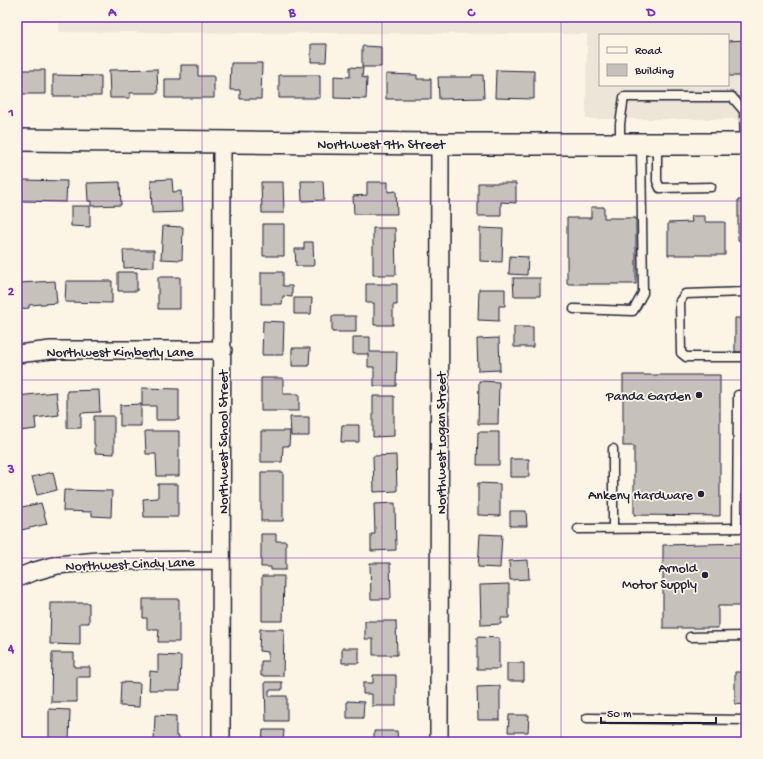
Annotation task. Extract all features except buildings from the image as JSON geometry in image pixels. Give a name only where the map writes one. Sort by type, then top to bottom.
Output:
[{"type":"street","name":"Northwest 9th Street","points":[[17,140],[440,144],[745,144]]},
{"type":"street","name":"Northwest School Street","points":[[222,142],[222,742]]},
{"type":"street","name":"Northwest Logan Street","points":[[439,742],[440,144]]},
{"type":"street","name":"Northwest Kimberly Lane","points":[[17,354],[51,350],[223,350]]},
{"type":"street","name":"Northwest Cindy Lane","points":[[17,578],[57,565],[98,561],[221,560]]},
{"type":"lane","points":[[620,144],[620,124],[624,97],[732,97],[744,111],[745,144]]},
{"type":"lane","points":[[649,144],[657,181],[660,188],[711,187]]},
{"type":"lane","points":[[574,309],[633,311],[643,293],[649,144]]},
{"type":"lane","points":[[746,292],[685,294],[680,300],[681,353],[686,357],[746,357]]},
{"type":"lane","points":[[737,528],[742,487],[742,441],[738,395],[746,395]]},
{"type":"lane","points":[[613,449],[613,528]]},
{"type":"lane","points":[[578,529],[746,528]]},
{"type":"lane","points":[[690,637],[746,636]]},
{"type":"lane","points":[[587,718],[746,720]]},
{"type":"shaded area","points":[[59,17],[746,17],[746,119],[586,119],[587,34],[59,32]]},
{"type":"place","name":"Panda Garden","points":[[699,395]]},
{"type":"place","name":"Ankeny Hardware","points":[[701,494]]},
{"type":"place","name":"Arnold Motor Supply","points":[[705,575]]}]
